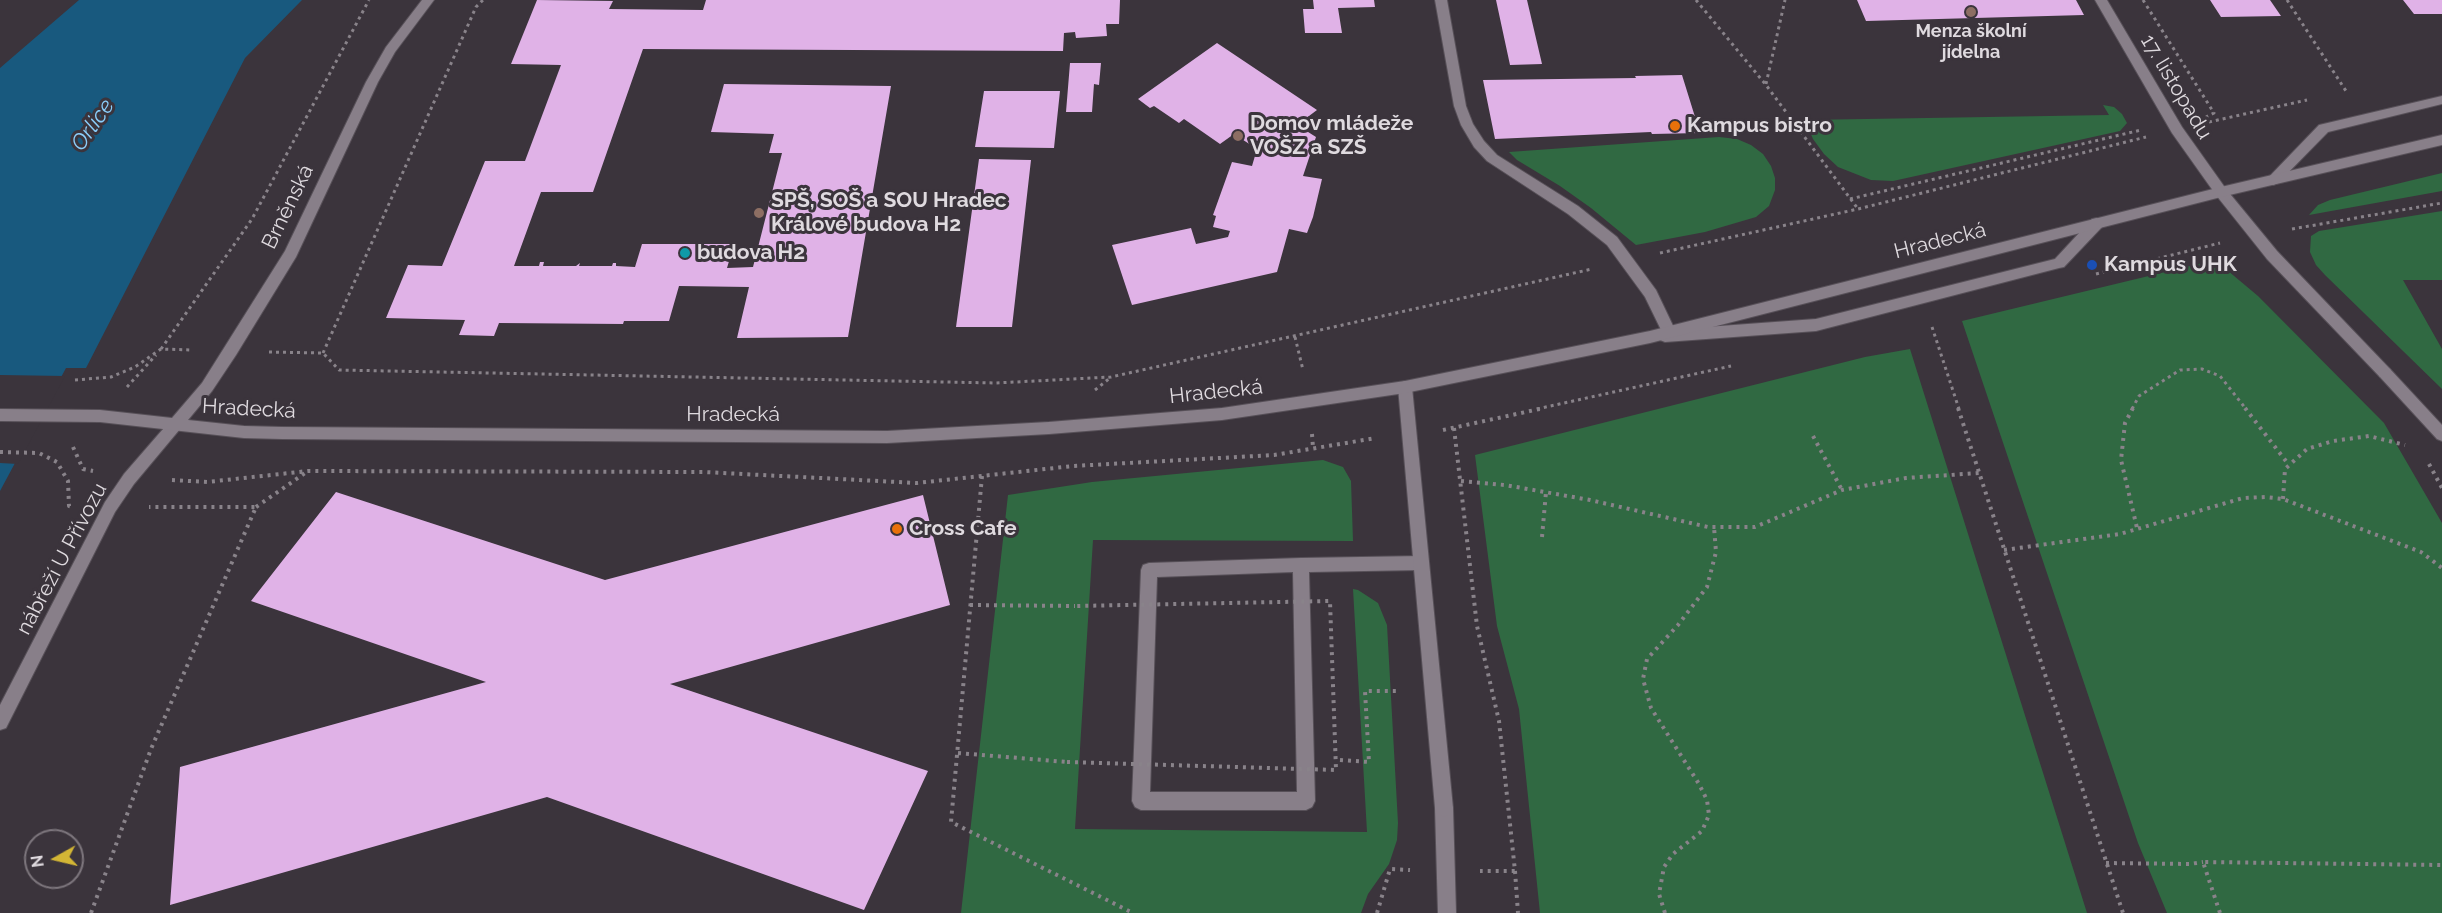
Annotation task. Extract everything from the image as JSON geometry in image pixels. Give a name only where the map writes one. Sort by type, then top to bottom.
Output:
[{"type":"street","name":"Brněnská","points":[[175,425],[207,387],[291,253],[372,82],[390,50],[428,0]]},
{"type":"street","points":[[1441,0],[1461,106],[1467,124],[1479,144],[1492,158],[1612,241],[1651,294],[1669,332]]},
{"type":"street","name":"17. listopadu","points":[[2102,0],[2177,130],[2221,192]]},
{"type":"street","points":[[2273,180],[2324,128],[2442,100]]},
{"type":"street","name":"Hradecká","points":[[0,415],[100,416],[175,425],[282,433],[887,437],[1049,428],[1222,414],[1406,387],[1650,337],[2221,192],[2442,140]]},
{"type":"street","points":[[2221,192],[2256,236],[2442,435]]},
{"type":"street","points":[[1650,337],[1816,325],[1828,322],[2059,263],[2097,223]]},
{"type":"street","points":[[1406,387],[1444,808],[1448,913]]},
{"type":"street","name":"nábřeží U Přívozu","points":[[0,722],[110,507],[129,479],[175,425]]},
{"type":"street","points":[[1302,566],[1306,801],[1141,801],[1149,570],[1302,566],[1421,563]]},
{"type":"path","points":[[100,416],[161,350],[252,219],[369,0]]},
{"type":"path","points":[[483,0],[476,7],[322,353],[339,370],[996,384],[1111,377],[1857,209],[2312,99]]},
{"type":"path","points":[[1696,0],[1766,85],[1857,209]]},
{"type":"path","points":[[1766,85],[1785,0]]},
{"type":"path","points":[[1850,200],[2136,130],[2177,130],[2214,113],[2143,0]]},
{"type":"path","points":[[2287,0],[2346,92],[2356,89]]},
{"type":"path","points":[[2085,277],[2174,253],[2442,202]]},
{"type":"path","points":[[1929,318],[2123,913]]},
{"type":"path","points":[[80,380],[111,377],[135,367],[161,350]]},
{"type":"path","points":[[1454,428],[1738,364]]},
{"type":"path","points":[[2137,528],[2121,460],[2125,423],[2139,396],[2180,370],[2202,369],[2220,376],[2289,465]]},
{"type":"path","points":[[1813,436],[1842,490]]},
{"type":"path","points":[[2283,499],[2285,468],[2307,448],[2333,441],[2369,436],[2392,443],[2410,445]]},
{"type":"path","points":[[91,913],[151,749],[256,507],[308,471],[704,472],[917,483],[1073,466],[1274,455],[1313,448]]},
{"type":"path","points":[[0,452],[39,453],[57,462],[68,481],[69,506],[256,507]]},
{"type":"path","points":[[1461,481],[1546,492],[1714,527],[1755,527],[1842,490],[1906,478],[1979,473]]},
{"type":"path","points":[[982,476],[951,822],[1133,913]]},
{"type":"path","points":[[1542,537],[1546,492]]},
{"type":"path","points":[[2004,550],[2120,534],[2243,498],[2283,499],[2421,552],[2442,568]]},
{"type":"path","points":[[1665,913],[1659,894],[1664,867],[1673,854],[1702,831],[1709,815],[1707,800],[1699,784],[1651,708],[1643,679],[1647,659],[1678,625],[1707,587],[1716,552],[1714,527]]},
{"type":"path","points":[[958,753],[1067,762],[1336,770],[1330,601],[1076,606],[970,604]]},
{"type":"path","points":[[1336,760],[1369,762],[1365,691]]},
{"type":"path","points":[[2203,862],[2220,913]]},
{"type":"path","points":[[2106,863],[2442,865]]},
{"type":"path","points":[[1515,871],[1518,913]]},
{"type":"green space","points":[[2103,105],[2114,107],[2122,114],[2127,123],[2120,131],[1893,181],[1871,180],[1838,167],[1813,139],[1805,120],[2109,115]]},
{"type":"green space","points":[[1719,137],[1737,139],[1763,154],[1775,178],[1775,190],[1769,206],[1756,217],[1705,232],[1636,245],[1591,208],[1517,160],[1509,152]]},
{"type":"green space","points":[[2442,173],[2442,191],[2309,215],[2318,205],[2330,200]]},
{"type":"green space","points":[[2442,211],[2442,280],[2403,280],[2442,349],[2442,389],[2325,275],[2316,265],[2310,252],[2311,236],[2319,231]]},
{"type":"green space","points":[[2215,260],[2258,296],[2384,423],[2442,523],[2442,913],[2167,913],[2138,843],[1962,321]]},
{"type":"green space","points":[[1910,349],[2087,913],[1540,913],[1519,709],[1497,626],[1475,455],[1865,357]]},
{"type":"green space","points":[[1323,460],[1343,467],[1351,481],[1353,541],[1093,540],[1075,829],[1367,832],[1353,589],[1358,590],[1378,603],[1387,625],[1398,823],[1397,840],[1389,864],[1368,894],[1361,913],[961,913],[1008,495],[1092,482]]},
{"type":"water","name":"Orlice","points":[[79,0],[302,0],[245,58],[86,368],[66,368],[0,491],[0,68]]},
{"type":"pier","points":[[0,375],[65,376],[18,464],[0,463]]},
{"type":"building","points":[[537,0],[613,1],[609,9],[703,10],[706,0],[1120,0],[1119,24],[1106,24],[1107,36],[1076,38],[1075,32],[1064,33],[1063,51],[643,49],[593,192],[541,192],[514,266],[539,266],[540,262],[544,262],[543,266],[576,266],[580,263],[579,266],[612,266],[616,263],[616,266],[635,267],[642,244],[734,244],[727,268],[753,267],[782,153],[769,153],[774,134],[711,132],[724,84],[891,86],[848,337],[737,338],[749,287],[679,286],[669,321],[624,321],[623,324],[499,323],[494,336],[459,335],[465,320],[386,318],[408,265],[442,266],[485,161],[525,161],[561,65],[511,64]]},
{"type":"building","points":[[1313,0],[1374,0],[1375,7],[1338,8],[1342,33],[1305,33],[1303,9],[1314,9]]},
{"type":"building","points":[[1496,0],[1527,0],[1542,64],[1510,65]]},
{"type":"building","points":[[1857,0],[2076,0],[2084,15],[1866,21]]},
{"type":"building","points":[[2210,0],[2270,0],[2281,16],[2221,17]]},
{"type":"building","points":[[2403,0],[2442,0],[2442,14],[2414,14]]},
{"type":"building","points":[[1217,43],[1317,110],[1297,125],[1316,137],[1303,176],[1322,179],[1313,217],[1307,233],[1289,229],[1277,272],[1132,305],[1112,245],[1191,228],[1196,244],[1228,237],[1230,231],[1213,227],[1216,216],[1213,215],[1232,162],[1252,166],[1257,149],[1234,134],[1220,144],[1184,119],[1179,123],[1154,106],[1150,108],[1138,99]]},
{"type":"building","points":[[1070,63],[1101,63],[1099,85],[1094,84],[1092,112],[1066,112]]},
{"type":"building","points":[[1682,75],[1700,133],[1652,134],[1651,132],[1495,139],[1483,80],[1636,78],[1635,76]]},
{"type":"building","points":[[984,91],[1060,91],[1054,148],[975,147]]},
{"type":"building","points":[[979,159],[1031,160],[1012,327],[956,327]]},
{"type":"building","points":[[336,492],[605,580],[923,495],[950,605],[670,684],[928,771],[864,910],[547,797],[170,905],[180,767],[486,682],[251,601]]},
{"type":"place","name":"Menza školní jídelna","points":[[1971,12]]},
{"type":"place","name":"Kampus bistro","points":[[1675,126]]},
{"type":"place","name":"Domov mládeže VOŠZ a SZŠ","points":[[1238,136]]},
{"type":"place","name":"SPŠ, SOŠ a SOU Hradec Králové budova H2","points":[[759,213]]},
{"type":"place","name":"budova H2","points":[[685,253]]},
{"type":"place","name":"Kampus UHK","points":[[2092,265]]},
{"type":"place","name":"Cross Cafe","points":[[897,529]]}]
